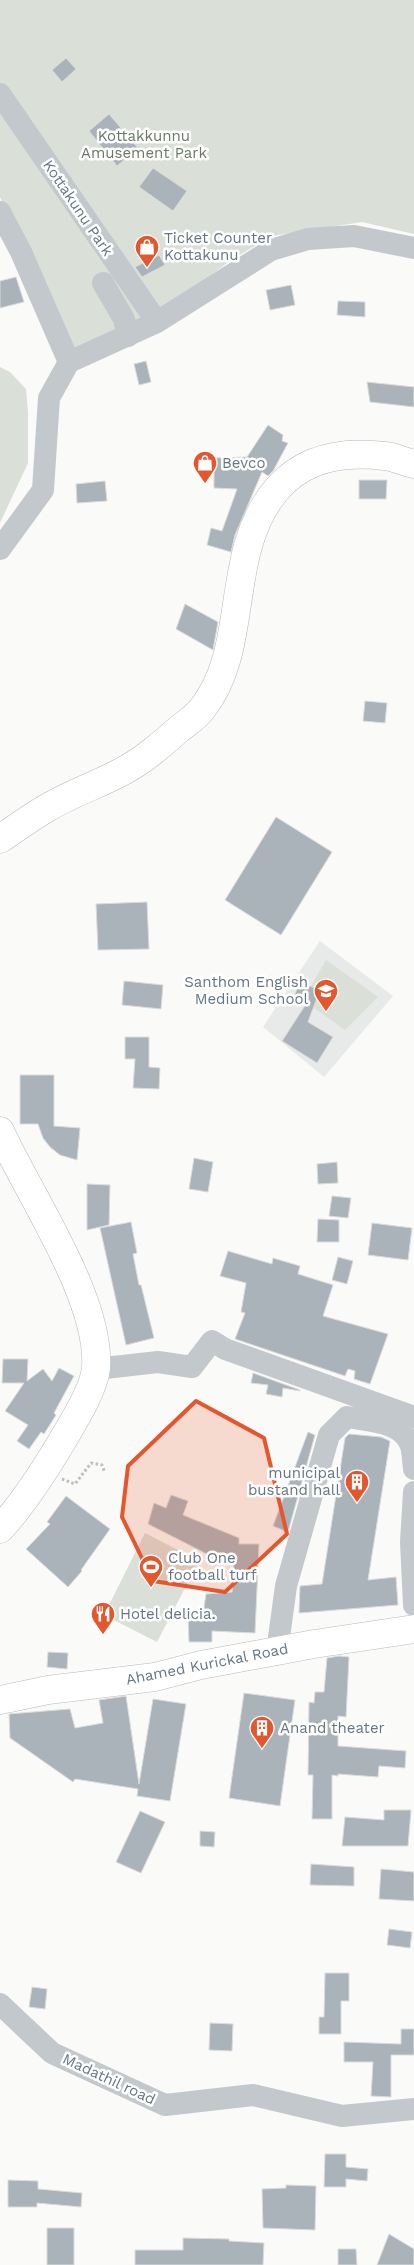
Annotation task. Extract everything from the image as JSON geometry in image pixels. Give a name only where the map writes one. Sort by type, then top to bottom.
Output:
[{"type":"main road","points":[[0,839],[47,808],[126,769],[159,747],[201,710],[217,685],[228,654],[248,538],[264,504],[284,480],[320,458],[350,455],[386,456],[414,464]]},
{"type":"main road","points":[[0,1529],[41,1476],[82,1407],[96,1369],[94,1333],[77,1282],[2,1141]]},
{"type":"main road","name":"Ahamed Kurickal Road","points":[[0,1700],[48,1690],[156,1676],[200,1665],[414,1629]]},
{"type":"street","name":"Kottakunu Park","points":[[0,94],[157,322]]},
{"type":"street","points":[[0,212],[21,252],[70,362]]},
{"type":"street","points":[[0,549],[43,490],[49,398],[70,362],[157,322],[271,250],[308,239],[354,236],[414,248]]},
{"type":"street","points":[[103,283],[120,310],[128,336]]},
{"type":"street","points":[[96,1369],[158,1362],[192,1366],[212,1341],[225,1349],[414,1417]]},
{"type":"street","points":[[277,1652],[286,1586],[329,1435],[347,1417],[377,1422],[399,1429],[411,1444],[414,1469]]},
{"type":"street","points":[[414,1492],[411,1552],[414,1605]]},
{"type":"street","name":"Madathil road","points":[[0,2004],[52,2053],[165,2105],[253,2095],[342,2116],[414,2109]]},
{"type":"path","points":[[41,1476],[65,1479],[75,1484],[91,1463],[102,1465],[105,1473]]},
{"type":"highlighted area","points":[[196,1401],[264,1438],[287,1534],[225,1592],[153,1581],[122,1517],[128,1466]]},
{"type":"shaded area","name":"Santhom English Medium School","points":[[320,941],[393,996],[324,1077],[263,1027]]},
{"type":"green space","name":"Kottakkunnu Amusement Park","points":[[0,0],[414,0],[414,234],[362,222],[272,236],[231,260],[155,318],[71,357],[0,197]]},
{"type":"green space","points":[[0,367],[10,372],[26,389],[28,463],[0,523]]},
{"type":"green space","points":[[326,960],[378,997],[345,1030],[303,1000]]},
{"type":"green space","name":"Club One football turf","points":[[145,1533],[199,1561],[157,1642],[104,1615]]},
{"type":"building","points":[[66,58],[76,69],[62,82],[52,70]]},
{"type":"building","points":[[109,114],[138,148],[117,166],[89,131]]},
{"type":"building","points":[[153,168],[187,191],[173,211],[139,187]]},
{"type":"building","name":"Ticket Counter Kottakunu","points":[[159,255],[165,265],[142,277],[135,267]]},
{"type":"building","points":[[16,277],[24,302],[0,308],[0,281]]},
{"type":"building","points":[[291,285],[295,305],[270,310],[266,290]]},
{"type":"building","points":[[338,301],[365,302],[365,317],[337,315]]},
{"type":"building","points":[[146,361],[151,382],[139,385],[134,364]]},
{"type":"building","points":[[367,382],[414,387],[414,407],[370,402]]},
{"type":"building","points":[[268,425],[283,435],[282,441],[288,443],[273,471],[268,476],[262,472],[235,535],[231,552],[207,545],[211,528],[222,531],[237,489],[214,488],[214,458],[247,457]]},
{"type":"building","points":[[359,480],[387,480],[386,499],[359,499]]},
{"type":"building","points":[[105,481],[107,501],[77,503],[76,484]]},
{"type":"building","points":[[185,604],[218,622],[213,650],[176,629]]},
{"type":"building","points":[[365,701],[387,703],[385,723],[363,721]]},
{"type":"building","points":[[276,817],[332,852],[281,935],[225,900]]},
{"type":"building","points":[[147,902],[149,949],[98,950],[96,904]]},
{"type":"building","points":[[124,981],[163,985],[161,1009],[122,1005]]},
{"type":"building","points":[[300,982],[320,990],[308,1022],[333,1037],[317,1063],[282,1041],[306,1004],[293,999]]},
{"type":"building","points":[[125,1037],[149,1037],[149,1067],[160,1068],[159,1089],[133,1088],[135,1059],[125,1059]]},
{"type":"building","points":[[20,1075],[54,1075],[54,1126],[80,1128],[77,1160],[60,1155],[50,1147],[43,1138],[38,1124],[20,1124]]},
{"type":"building","points":[[194,1158],[213,1162],[208,1192],[189,1189]]},
{"type":"building","points":[[337,1162],[338,1183],[318,1184],[317,1164]]},
{"type":"building","points":[[87,1184],[110,1185],[109,1225],[87,1230]]},
{"type":"building","points":[[332,1196],[351,1198],[348,1218],[329,1216]]},
{"type":"building","points":[[318,1219],[339,1220],[339,1242],[317,1242]]},
{"type":"building","points":[[131,1222],[137,1253],[133,1254],[139,1285],[141,1285],[154,1338],[126,1345],[100,1228]]},
{"type":"building","points":[[372,1223],[412,1228],[408,1260],[368,1255]]},
{"type":"building","points":[[228,1251],[272,1264],[273,1258],[300,1266],[298,1274],[333,1285],[323,1316],[388,1334],[370,1384],[354,1379],[355,1371],[348,1369],[345,1376],[235,1339],[245,1313],[241,1312],[246,1283],[220,1276]]},
{"type":"building","points":[[338,1257],[353,1261],[347,1284],[332,1280]]},
{"type":"building","points":[[3,1359],[28,1359],[27,1381],[43,1369],[52,1381],[59,1368],[74,1376],[54,1413],[56,1415],[44,1434],[41,1432],[29,1449],[17,1441],[28,1425],[5,1411],[24,1383],[2,1383]]},
{"type":"building","points":[[253,1373],[300,1391],[283,1388],[282,1397],[266,1394],[268,1385],[251,1383]]},
{"type":"building","points":[[308,1432],[315,1435],[288,1532],[273,1526]]},
{"type":"building","name":"municipal bustand hall","points":[[349,1434],[381,1437],[390,1441],[368,1580],[396,1577],[398,1605],[299,1613],[300,1586],[322,1584],[345,1438]]},
{"type":"building","points":[[171,1495],[188,1501],[183,1515],[239,1538],[239,1544],[259,1544],[255,1633],[212,1631],[212,1642],[189,1642],[188,1614],[203,1614],[206,1594],[232,1592],[234,1561],[217,1559],[148,1524],[154,1503],[166,1508]]},
{"type":"building","points":[[66,1496],[110,1529],[82,1571],[68,1587],[26,1549],[50,1524],[47,1522]]},
{"type":"building","points":[[48,1652],[68,1653],[67,1669],[47,1667]]},
{"type":"building","points":[[349,1657],[346,1717],[338,1716],[338,1746],[406,1751],[405,1768],[379,1766],[378,1777],[332,1775],[332,1819],[312,1819],[313,1775],[308,1775],[309,1702],[314,1703],[315,1692],[324,1692],[327,1658]]},
{"type":"building","name":"Anand theater","points":[[244,1693],[295,1700],[280,1806],[229,1798]]},
{"type":"building","points":[[126,1696],[139,1784],[153,1699],[186,1704],[170,1801],[137,1796],[138,1789],[75,1779],[73,1782],[10,1738],[9,1714],[70,1709],[75,1728],[103,1723],[99,1700]]},
{"type":"building","points":[[384,1810],[411,1810],[408,1846],[342,1846],[345,1817],[384,1820]]},
{"type":"building","points":[[140,1811],[165,1822],[141,1873],[116,1862]]},
{"type":"building","points":[[200,1831],[215,1832],[214,1847],[200,1846]]},
{"type":"building","points":[[311,1864],[354,1867],[354,1886],[310,1885]]},
{"type":"building","points":[[381,1869],[414,1872],[414,1901],[379,1899]]},
{"type":"building","points":[[389,1929],[412,1932],[410,1948],[387,1945]]},
{"type":"building","points":[[325,1973],[349,1973],[349,2001],[341,2001],[341,2034],[319,2034],[319,2017],[324,2017]]},
{"type":"building","points":[[32,1987],[47,1989],[45,2009],[29,2007]]},
{"type":"building","points":[[210,2023],[233,2024],[232,2051],[209,2050]]},
{"type":"building","points":[[401,2029],[414,2029],[414,2055],[391,2055],[391,2097],[371,2096],[373,2062],[344,2062],[344,2042],[401,2044]]},
{"type":"building","points":[[325,2154],[346,2154],[346,2167],[368,2169],[367,2181],[346,2179],[346,2187],[324,2187]]},
{"type":"building","points":[[8,2180],[38,2181],[38,2189],[82,2193],[81,2207],[37,2203],[37,2207],[8,2207]]},
{"type":"building","points":[[286,2185],[316,2186],[315,2230],[263,2228],[262,2189],[286,2188]]},
{"type":"building","points":[[47,2228],[74,2228],[74,2265],[47,2265]]},
{"type":"building","points":[[389,2234],[414,2249],[414,2265],[377,2265]]},
{"type":"building","points":[[183,2238],[229,2239],[229,2241],[264,2243],[263,2265],[135,2265],[135,2250],[183,2250]]},
{"type":"building","points":[[338,2249],[356,2249],[357,2265],[338,2265]]},
{"type":"place","name":"Ticket Counter Kottakunu","points":[[147,268]]},
{"type":"place","name":"Bevco","points":[[205,484]]},
{"type":"place","name":"Santhom English Medium School","points":[[326,1012]]},
{"type":"place","name":"municipal bustand hall","points":[[357,1503]]},
{"type":"place","name":"Club One football turf","points":[[151,1588]]},
{"type":"place","name":"Hotel delicia.","points":[[103,1635]]},
{"type":"place","name":"Anand theater","points":[[262,1749]]}]
